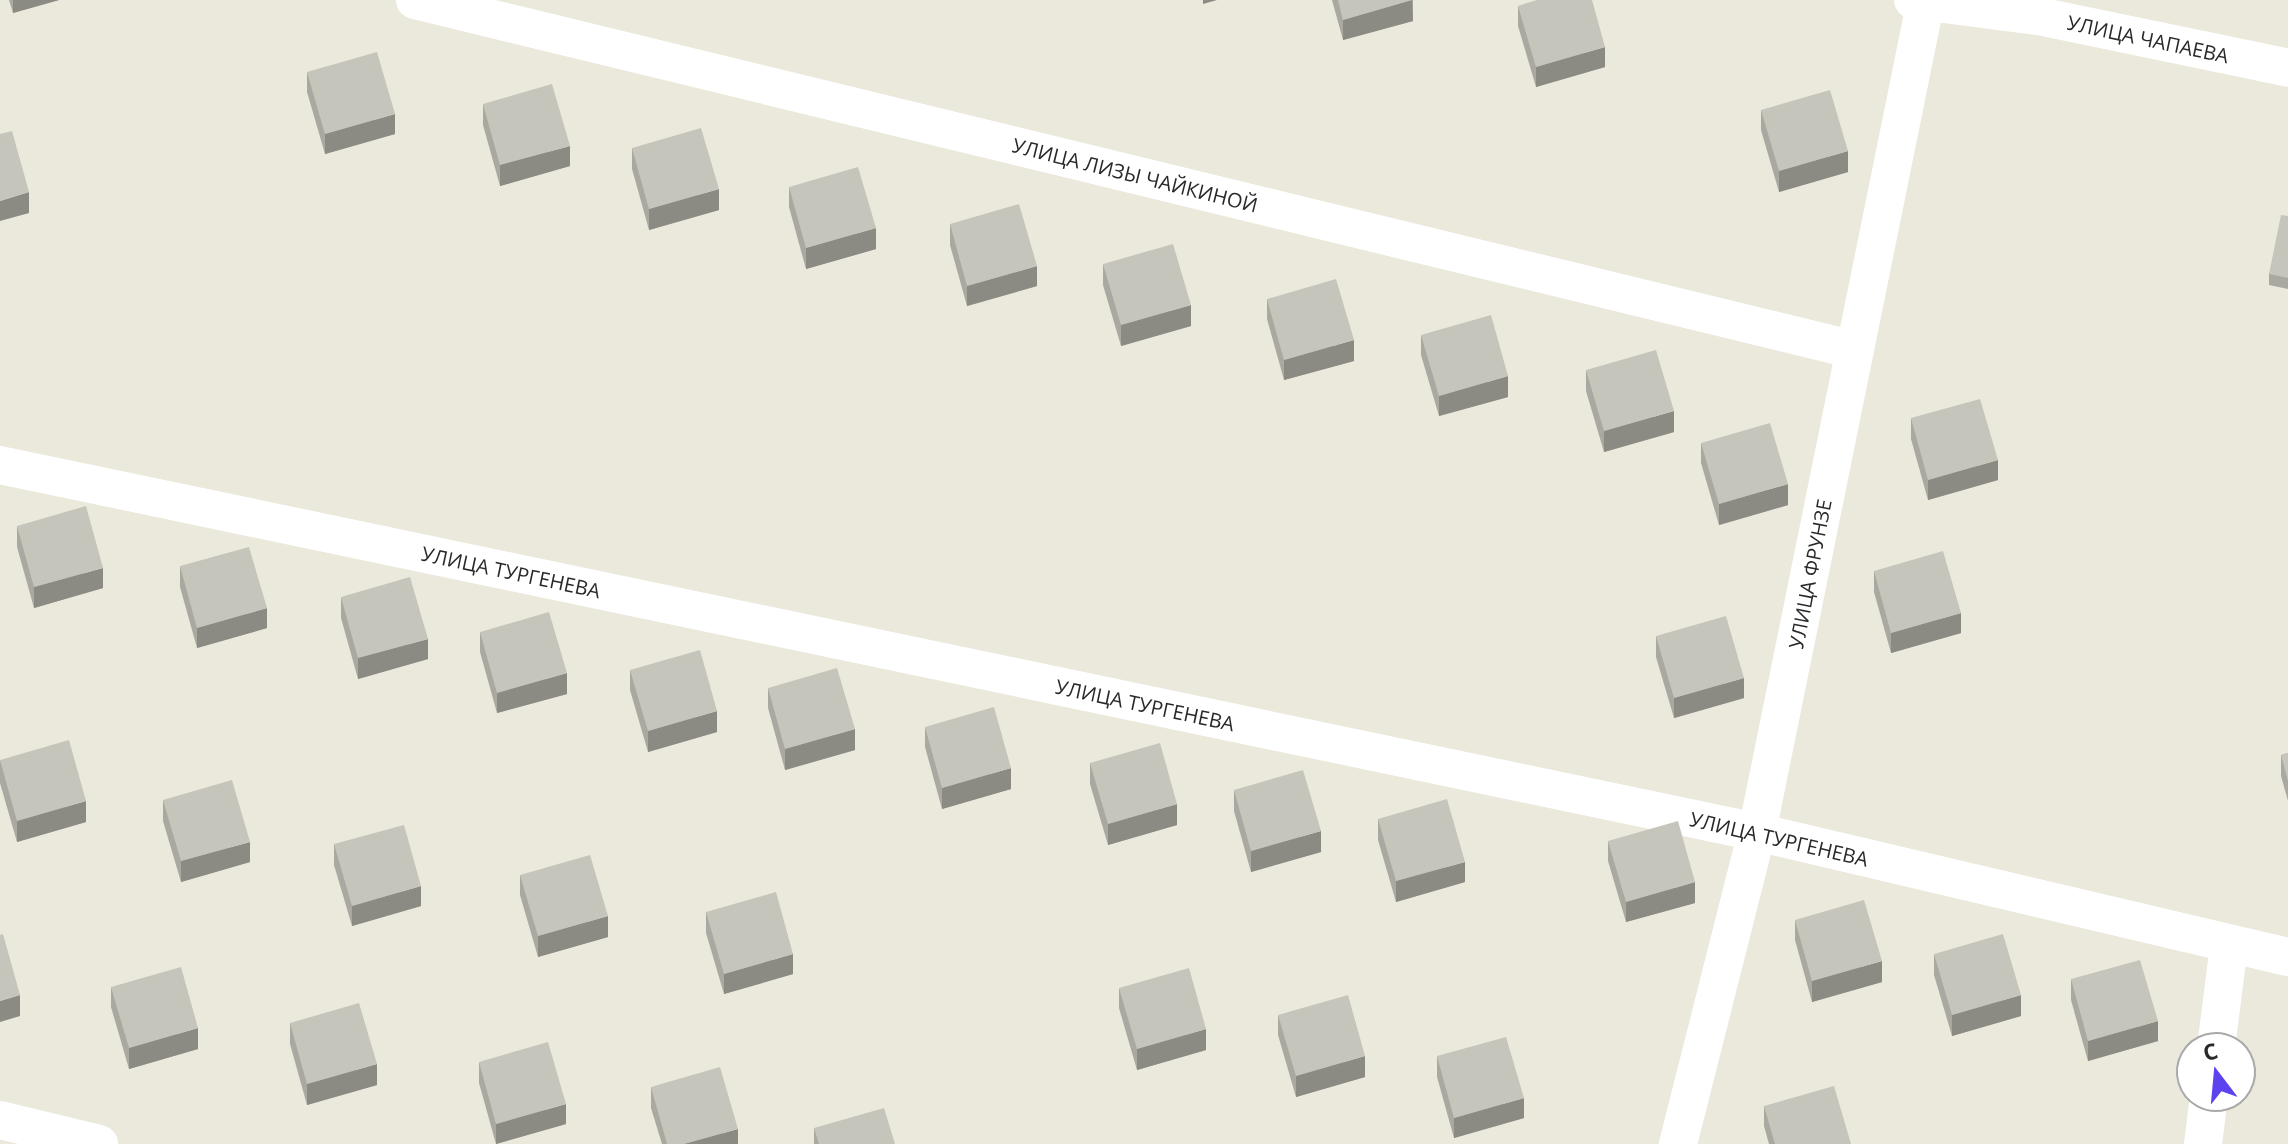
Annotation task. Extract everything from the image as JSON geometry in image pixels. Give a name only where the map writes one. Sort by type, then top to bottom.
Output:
[{"type":"street","name":"УЛИЦА ЛИЗЫ ЧАЙКИНОЙ","points":[[415,0],[1855,350]]},
{"type":"street","name":"УЛИЦА ФРУНЗЕ","points":[[1678,1144],[1757,832],[1855,350],[1921,1]]},
{"type":"street","name":"УЛИЦА ЧАПАЕВА","points":[[1921,1],[2038,16],[2288,68]]},
{"type":"street","name":"УЛИЦА ТУРГЕНЕВА","points":[[0,465],[1757,832],[2288,957]]},
{"type":"street","points":[[2218,1032],[2229,945]]},
{"type":"street","points":[[2203,1144],[2207,1112]]},
{"type":"street","points":[[0,1120],[99,1144]]},
{"type":"building","points":[[1338,0],[1412,0],[1343,20]]},
{"type":"building","points":[[1537,0],[1592,0],[1605,47],[1536,67],[1518,6]]},
{"type":"building","points":[[377,52],[395,114],[325,134],[307,72]]},
{"type":"building","points":[[552,84],[570,146],[500,165],[483,104]]},
{"type":"building","points":[[1830,90],[1848,151],[1779,171],[1761,110]]},
{"type":"building","points":[[701,128],[719,189],[649,209],[632,148]]},
{"type":"building","points":[[12,131],[29,192],[0,201],[0,134]]},
{"type":"building","points":[[858,167],[876,228],[806,248],[789,187]]},
{"type":"building","points":[[1019,204],[1037,266],[967,286],[950,224]]},
{"type":"building","points":[[2281,215],[2288,216],[2288,278],[2269,274]]},
{"type":"building","points":[[1173,244],[1191,305],[1121,325],[1103,264]]},
{"type":"building","points":[[1336,279],[1354,340],[1284,360],[1267,299]]},
{"type":"building","points":[[1491,315],[1508,376],[1439,396],[1421,335]]},
{"type":"building","points":[[1656,350],[1674,411],[1604,431],[1586,370]]},
{"type":"building","points":[[1980,399],[1998,460],[1928,480],[1911,418]]},
{"type":"building","points":[[1770,423],[1788,484],[1719,504],[1701,443]]},
{"type":"building","points":[[86,506],[103,568],[34,587],[17,526]]},
{"type":"building","points":[[249,547],[267,608],[197,628],[180,566]]},
{"type":"building","points":[[1943,551],[1961,613],[1891,633],[1874,571]]},
{"type":"building","points":[[410,577],[428,639],[358,658],[341,597]]},
{"type":"building","points":[[549,612],[567,673],[497,693],[480,632]]},
{"type":"building","points":[[1726,616],[1744,678],[1674,698],[1656,636]]},
{"type":"building","points":[[700,650],[717,711],[648,731],[630,670]]},
{"type":"building","points":[[837,668],[855,729],[785,749],[768,688]]},
{"type":"building","points":[[994,707],[1011,768],[942,788],[925,727]]},
{"type":"building","points":[[69,740],[86,801],[17,821],[0,760]]},
{"type":"building","points":[[1160,743],[1177,804],[1108,824],[1090,763]]},
{"type":"building","points":[[2288,753],[2288,781],[2281,755]]},
{"type":"building","points":[[1303,770],[1321,831],[1251,851],[1234,790]]},
{"type":"building","points":[[232,780],[250,842],[181,861],[163,800]]},
{"type":"building","points":[[1447,799],[1465,862],[1396,881],[1378,819]]},
{"type":"building","points":[[1678,821],[1695,882],[1626,902],[1608,841]]},
{"type":"building","points":[[404,825],[421,886],[352,906],[334,844]]},
{"type":"building","points":[[590,855],[608,916],[538,936],[520,875]]},
{"type":"building","points":[[776,892],[793,954],[724,974],[706,912]]},
{"type":"building","points":[[1864,900],[1882,961],[1812,981],[1795,920]]},
{"type":"building","points":[[3,934],[20,995],[0,1001],[0,935]]},
{"type":"building","points":[[2003,934],[2021,995],[1952,1015],[1934,954]]},
{"type":"building","points":[[2140,960],[2158,1021],[2088,1041],[2071,979]]},
{"type":"building","points":[[181,967],[198,1028],[129,1048],[111,987]]},
{"type":"building","points":[[1189,968],[1206,1029],[1137,1049],[1119,988]]},
{"type":"building","points":[[1348,995],[1365,1056],[1296,1076],[1278,1015]]},
{"type":"building","points":[[359,1003],[377,1064],[307,1084],[290,1023]]},
{"type":"building","points":[[1506,1037],[1524,1098],[1454,1118],[1437,1056]]},
{"type":"building","points":[[548,1042],[566,1104],[496,1124],[479,1062]]},
{"type":"building","points":[[720,1067],[738,1129],[684,1144],[667,1144],[651,1087]]},
{"type":"building","points":[[1834,1086],[1851,1144],[1775,1144],[1764,1106]]},
{"type":"building","points":[[884,1108],[895,1144],[819,1144],[814,1128]]}]
